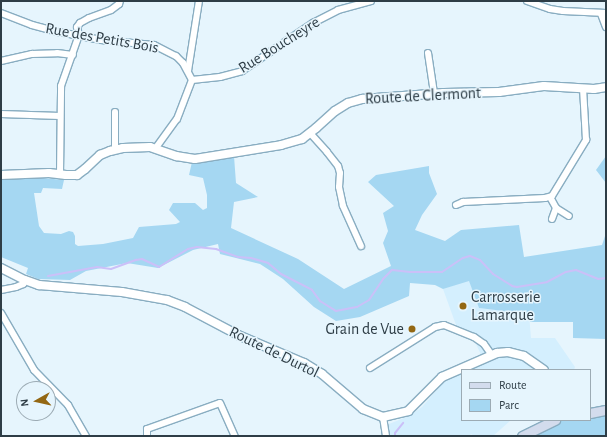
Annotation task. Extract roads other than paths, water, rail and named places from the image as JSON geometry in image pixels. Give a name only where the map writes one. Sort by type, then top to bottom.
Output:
[{"type":"main road","points":[[591,412],[605,410]]},
{"type":"main road","points":[[522,436],[553,421]]},
{"type":"street","points":[[188,71],[199,1]]},
{"type":"street","name":"Rue Boucheyre","points":[[192,80],[220,77],[242,71],[313,23],[338,10],[371,1]]},
{"type":"street","points":[[527,1],[550,9],[578,13],[603,13],[606,27]]},
{"type":"street","points":[[60,174],[61,86],[79,36],[77,27],[80,23],[111,10],[121,2]]},
{"type":"street","name":"Rue des Petits Bois","points":[[1,13],[32,25],[79,36],[154,45],[176,56],[188,71],[192,80]]},
{"type":"street","points":[[1,61],[32,54],[57,52],[73,55]]},
{"type":"street","points":[[428,53],[434,93]]},
{"type":"street","points":[[155,148],[177,119],[192,80]]},
{"type":"street","name":"Route de Clermont","points":[[1,175],[43,173],[79,174],[100,155],[115,149],[142,147],[155,148],[176,156],[202,158],[292,142],[310,134],[335,110],[354,101],[434,93],[492,92],[544,86],[583,88],[606,87]]},
{"type":"street","points":[[456,205],[463,202],[550,197],[586,140],[583,88]]},
{"type":"street","points":[[115,112],[115,149]]},
{"type":"street","points":[[1,114],[60,116]]},
{"type":"street","points":[[310,134],[328,152],[338,166],[340,173],[339,187],[343,206],[361,246]]},
{"type":"street","points":[[550,197],[556,208],[569,216]]},
{"type":"street","points":[[552,219],[556,208]]},
{"type":"street","name":"Route de Durtol","points":[[1,268],[25,280],[53,287],[122,292],[167,300],[185,307],[238,334],[304,362],[323,375],[363,409],[382,417]]},
{"type":"street","points":[[1,290],[16,287],[23,284],[25,280]]},
{"type":"street","points":[[1,313],[34,370],[68,405],[86,436]]},
{"type":"street","points":[[370,368],[435,327],[444,325],[474,337],[484,344],[491,354]]},
{"type":"street","points":[[386,436],[382,417],[408,411],[442,377],[491,354],[501,352],[516,353],[528,358],[543,369]]},
{"type":"street","points":[[147,436],[147,429],[220,403],[235,436]]},
{"type":"waterway","points":[[48,276],[97,267],[111,269],[142,259],[159,267],[188,249],[197,247],[216,249],[238,257],[251,258],[268,263],[281,274],[312,290],[320,301],[336,311],[357,307],[369,300],[383,279],[392,270],[410,272],[442,272],[463,258],[470,256],[480,260],[493,274],[512,286],[517,287],[547,282],[566,272],[576,270],[598,279],[606,278]]},
{"type":"waterway","points":[[395,436],[395,433],[403,423]]},
{"type":"place","name":"Carrosserie Lamarque","points":[[463,306]]},
{"type":"place","name":"Grain de Vue","points":[[412,329]]}]
